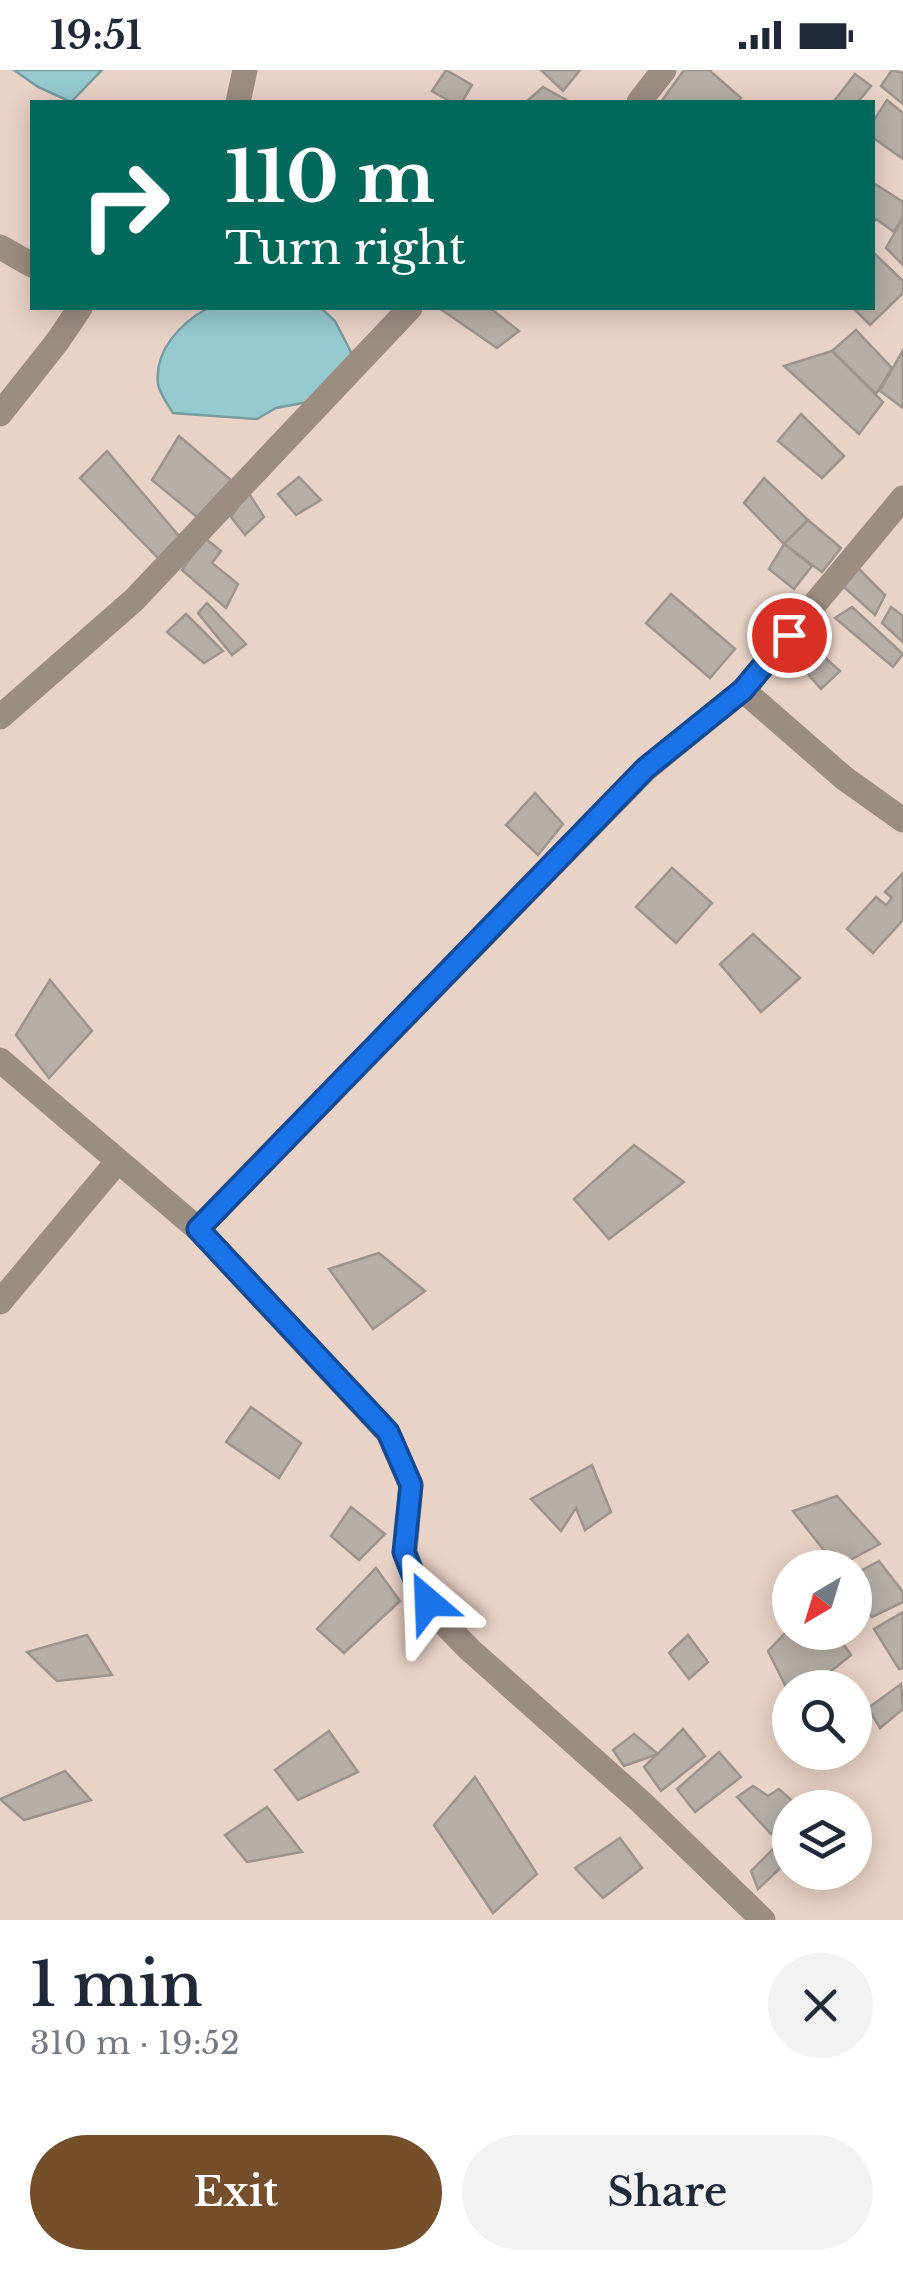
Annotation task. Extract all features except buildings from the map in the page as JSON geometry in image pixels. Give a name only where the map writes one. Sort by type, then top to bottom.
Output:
[{"type":"street","points":[[238,100],[246,70]]},
{"type":"street","points":[[641,100],[664,70]]},
{"type":"street","points":[[0,247],[30,264]]},
{"type":"street","points":[[0,414],[79,310]]},
{"type":"street","points":[[0,716],[134,600],[408,310]]},
{"type":"street","points":[[198,1229],[646,768],[743,690],[903,498]]},
{"type":"street","points":[[743,690],[844,778],[903,820]]},
{"type":"street","points":[[0,1060],[198,1229],[388,1432],[411,1485],[404,1552],[417,1585],[439,1618],[641,1802],[763,1920]]},
{"type":"street","points":[[0,1302],[117,1162]]},
{"type":"shaded area","points":[[0,70],[903,70],[903,1920],[0,1920]]},
{"type":"water","points":[[14,70],[102,70],[73,100],[38,87]]},
{"type":"water","points":[[205,310],[323,310],[335,321],[353,356],[313,401],[276,408],[257,419],[173,413],[162,395],[158,372],[165,349],[188,321]]},
{"type":"route","points":[[428,1602],[404,1552],[411,1485],[388,1432],[198,1229],[646,768],[743,690],[789,635]]}]
